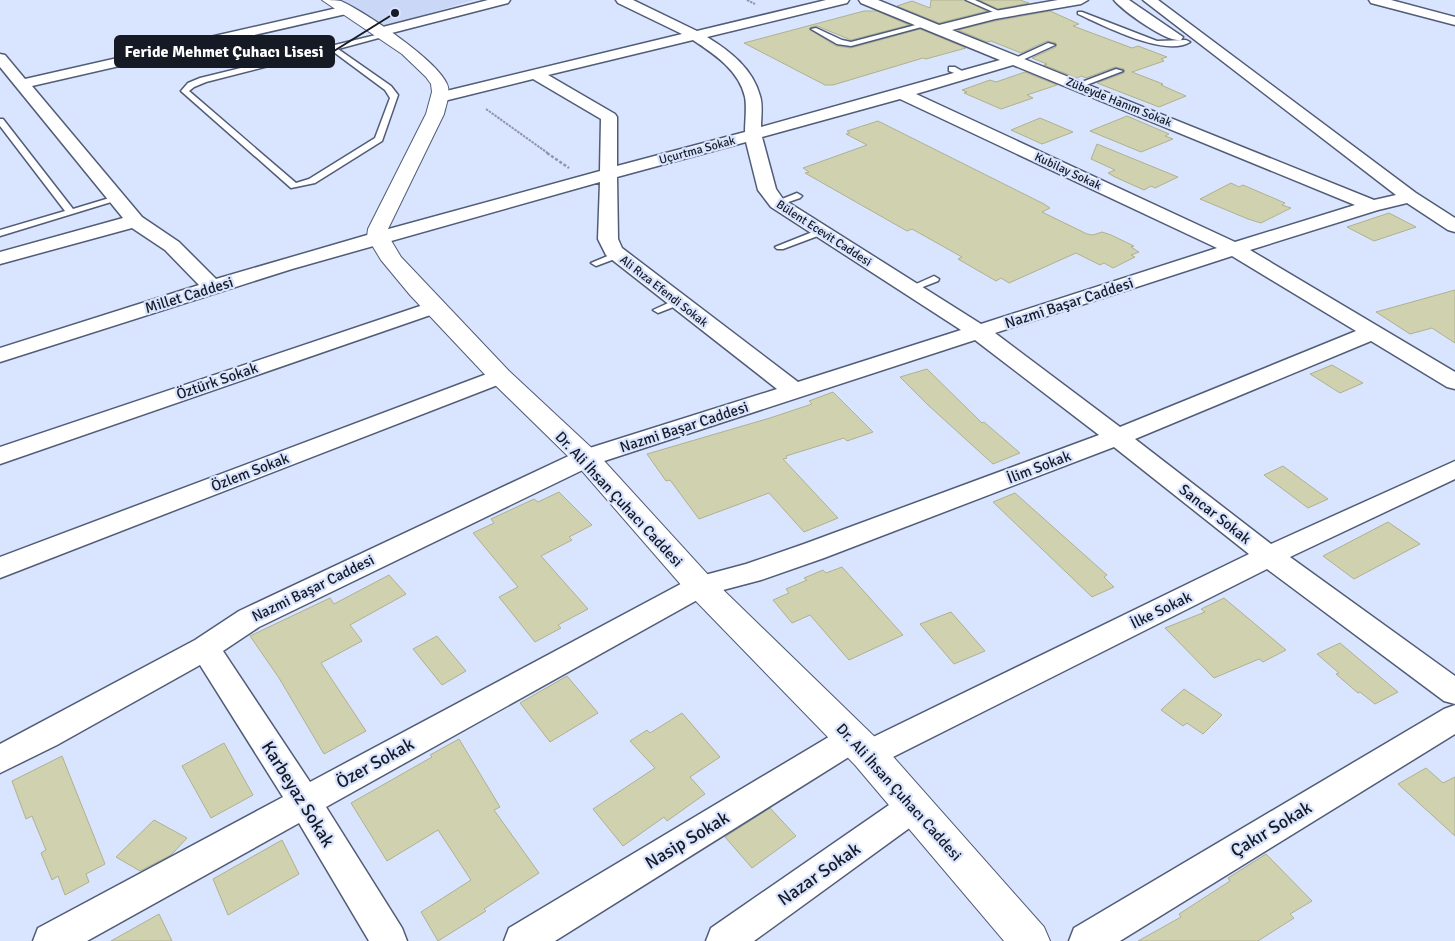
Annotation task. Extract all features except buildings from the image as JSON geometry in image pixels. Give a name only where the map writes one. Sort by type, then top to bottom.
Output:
[{"type":"street","points":[[382,34],[502,0]]},
{"type":"street","name":"Bülent Ecevit Caddesi","points":[[624,0],[695,35],[721,52],[742,73],[752,97],[754,135],[767,190],[777,204],[979,332]]},
{"type":"street","points":[[440,97],[842,0]]},
{"type":"street","name":"Zübeyde Hanım Sokak","points":[[866,0],[1372,206]]},
{"type":"street","points":[[1121,0],[1146,19],[1251,77]]},
{"type":"street","points":[[1150,0],[1410,196],[1455,226]]},
{"type":"street","points":[[1376,0],[1455,21]]},
{"type":"street","points":[[22,84],[337,5],[382,34],[432,72],[439,81],[440,97],[435,114],[381,221],[378,237]]},
{"type":"street","points":[[933,26],[1002,14],[1081,7]]},
{"type":"street","points":[[0,58],[135,220],[172,246],[212,287]]},
{"type":"street","name":"Uçurtma Sokak","points":[[378,237],[586,179],[754,135],[901,93],[959,72],[1015,60]]},
{"type":"street","name":"Ali Rıza Efendi Sokak","points":[[535,74],[609,117],[608,239],[617,255],[795,391]]},
{"type":"street","name":"Kubilay Sokak","points":[[901,93],[1234,249],[1455,382]]},
{"type":"street","name":"Nazmi Başar Caddesi","points":[[0,759],[46,736],[205,648],[263,612],[586,458],[1234,249],[1410,196]]},
{"type":"street","points":[[0,258],[135,220]]},
{"type":"street","name":"Millet Caddesi","points":[[0,355],[212,287],[378,237]]},
{"type":"street","name":"Dr. Ali İhsan Çuhacı Caddesi","points":[[378,237],[392,260],[500,376],[586,458],[700,586],[860,746],[1030,941]]},
{"type":"street","name":"Öztürk Sokak","points":[[0,456],[435,306]]},
{"type":"street","name":"Sancar Sokak","points":[[979,332],[1118,437],[1269,556],[1455,692]]},
{"type":"street","name":"İlim Sokak","points":[[700,586],[751,573],[814,551],[1118,437],[1373,332]]},
{"type":"street","name":"Özlem Sokak","points":[[0,568],[500,376]]},
{"type":"street","name":"İlke Sokak","points":[[860,746],[1455,469]]},
{"type":"street","name":"Özer Sokak","points":[[51,941],[700,586]]},
{"type":"street","name":"Karbeyaz Sokak","points":[[205,648],[304,801],[389,941]]},
{"type":"street","name":"Çakır Sokak","points":[[1087,941],[1455,718]]},
{"type":"street","name":"Nasip Sokak","points":[[522,941],[860,746]]},
{"type":"street","name":"Nazar Sokak","points":[[724,941],[914,806]]},
{"type":"lane","points":[[969,0],[1002,14]]},
{"type":"lane","points":[[1081,7],[1156,43],[1186,42]]},
{"type":"lane","points":[[814,29],[840,42],[851,44],[933,26]]},
{"type":"lane","points":[[333,48],[388,88],[394,95],[394,98],[379,139],[312,181],[294,186],[185,91],[191,85],[203,80],[382,34]]},
{"type":"lane","points":[[1015,60],[1052,45]]},
{"type":"lane","points":[[1078,85],[1119,71]]},
{"type":"lane","points":[[0,121],[71,212]]},
{"type":"lane","points":[[777,204],[797,196]]},
{"type":"lane","points":[[0,233],[116,199]]},
{"type":"lane","points":[[780,247],[820,232]]},
{"type":"lane","points":[[596,263],[617,255]]},
{"type":"lane","points":[[910,289],[934,279]]},
{"type":"lane","points":[[658,310],[677,302]]},
{"type":"path","points":[[486,109],[586,179]]},
{"type":"shaded area","points":[[340,0],[474,0],[382,27]]},
{"type":"place","name":"Feride Mehmet Çuhacı Lisesi","points":[[395,13]]}]
